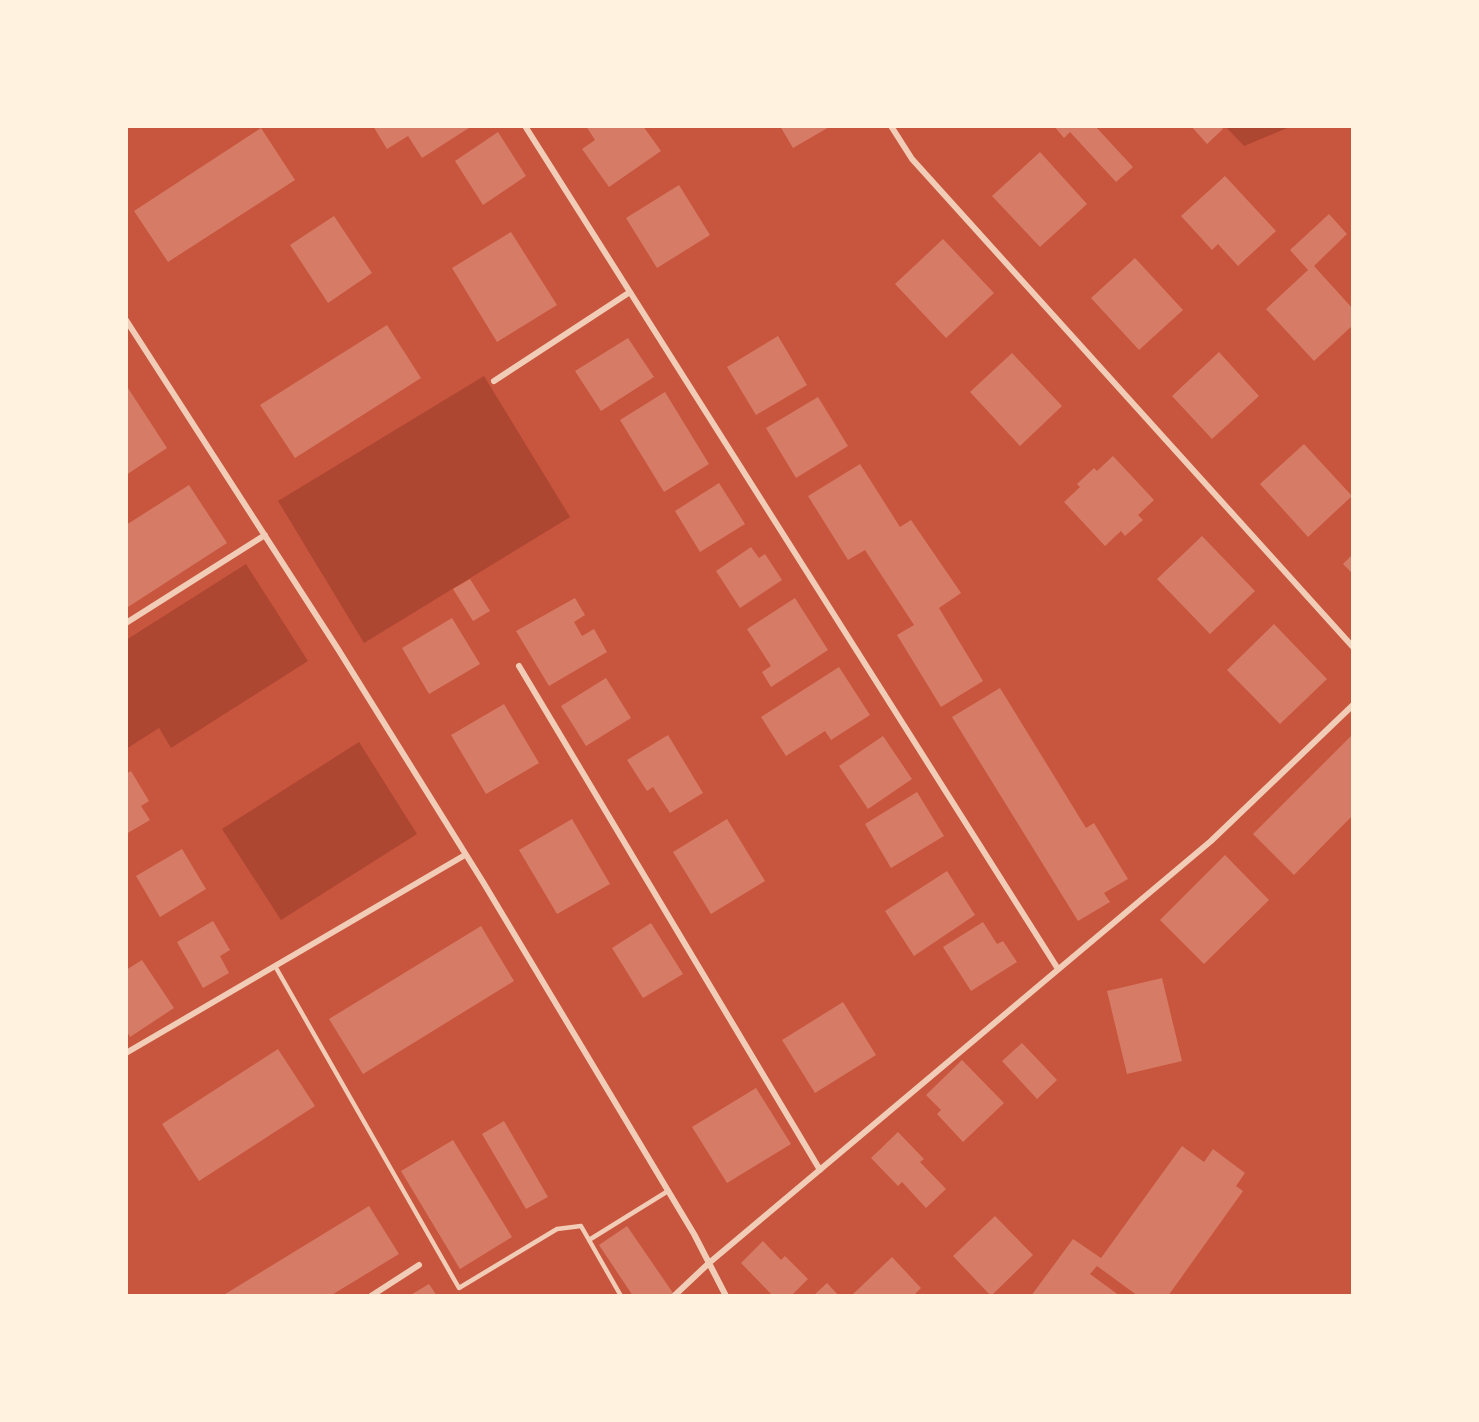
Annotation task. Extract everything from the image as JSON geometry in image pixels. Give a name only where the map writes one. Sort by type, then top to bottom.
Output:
[{"type":"street","points":[[525,126],[1058,969]]},
{"type":"street","points":[[891,126],[912,159],[1353,647]]},
{"type":"street","points":[[494,381],[630,292]]},
{"type":"street","points":[[126,320],[483,882],[668,1191],[726,1296]]},
{"type":"street","points":[[126,623],[265,536]]},
{"type":"street","points":[[519,666],[820,1170]]},
{"type":"street","points":[[674,1296],[709,1263],[1211,841],[1353,705]]},
{"type":"street","points":[[126,1053],[465,855]]},
{"type":"street","points":[[371,1296],[419,1265]]},
{"type":"lane","points":[[275,966],[459,1288],[557,1229],[581,1226],[621,1296]]},
{"type":"lane","points":[[589,1240],[668,1191]]},
{"type":"shaded area","points":[[1225,126],[1292,126],[1244,146]]},
{"type":"shaded area","points":[[484,376],[570,517],[364,643],[278,501]]},
{"type":"shaded area","points":[[246,564],[308,661],[171,748],[159,728],[126,749],[126,640]]},
{"type":"shaded area","points":[[359,742],[417,834],[281,920],[222,829]]},
{"type":"building","points":[[373,126],[472,126],[422,158],[408,136],[387,149]]},
{"type":"building","points":[[586,126],[643,126],[661,151],[609,187],[582,149],[595,140]]},
{"type":"building","points":[[780,126],[831,126],[793,148]]},
{"type":"building","points":[[1054,126],[1095,126],[1133,167],[1116,182],[1070,132],[1064,138]]},
{"type":"building","points":[[1191,126],[1221,126],[1223,129],[1207,144]]},
{"type":"building","points":[[261,128],[295,180],[168,262],[134,211]]},
{"type":"building","points":[[498,132],[526,176],[483,205],[455,161]]},
{"type":"building","points":[[1040,152],[1087,204],[1040,247],[992,196]]},
{"type":"building","points":[[1225,176],[1276,231],[1238,266],[1218,244],[1212,250],[1181,216]]},
{"type":"building","points":[[679,185],[710,235],[657,268],[626,218]]},
{"type":"building","points":[[1329,214],[1347,234],[1314,266],[1353,309],[1353,325],[1314,361],[1266,309],[1308,270],[1290,250]]},
{"type":"building","points":[[334,216],[372,273],[328,303],[290,245]]},
{"type":"building","points":[[511,232],[557,305],[497,342],[452,268]]},
{"type":"building","points":[[943,239],[994,293],[946,338],[895,284]]},
{"type":"building","points":[[1135,258],[1183,310],[1139,350],[1091,298]]},
{"type":"building","points":[[387,325],[421,378],[295,458],[260,405]]},
{"type":"building","points":[[778,336],[807,385],[756,415],[727,367]]},
{"type":"building","points":[[628,338],[654,377],[601,411],[575,371]]},
{"type":"building","points":[[1219,352],[1259,396],[1212,439],[1172,396]]},
{"type":"building","points":[[1012,353],[1062,406],[1020,446],[970,392]]},
{"type":"building","points":[[126,385],[167,448],[126,475]]},
{"type":"building","points":[[665,392],[709,464],[664,492],[620,420]]},
{"type":"building","points":[[818,397],[848,446],[796,478],[766,428]]},
{"type":"building","points":[[1304,444],[1352,496],[1308,537],[1260,484]]},
{"type":"building","points":[[1113,456],[1154,500],[1138,515],[1143,520],[1125,536],[1121,531],[1105,546],[1064,502],[1080,487],[1077,484],[1094,468],[1097,471]]},
{"type":"building","points":[[860,464],[900,527],[911,520],[961,593],[939,608],[983,681],[941,707],[897,635],[914,625],[865,550],[848,560],[808,496]]},
{"type":"building","points":[[719,483],[745,524],[700,552],[675,511]]},
{"type":"building","points":[[189,485],[227,543],[128,607],[126,603],[126,525]]},
{"type":"building","points":[[1202,536],[1255,591],[1210,634],[1157,579]]},
{"type":"building","points":[[751,547],[759,558],[765,554],[782,580],[740,608],[716,571]]},
{"type":"building","points":[[1353,554],[1353,574],[1343,564]]},
{"type":"building","points":[[470,579],[490,611],[473,621],[453,589]]},
{"type":"building","points":[[575,598],[585,615],[574,622],[582,636],[594,629],[607,652],[549,686],[516,631]]},
{"type":"building","points":[[795,598],[828,650],[771,687],[762,672],[771,666],[747,629]]},
{"type":"building","points":[[452,618],[480,664],[429,694],[402,648]]},
{"type":"building","points":[[1274,624],[1327,679],[1280,724],[1227,670]]},
{"type":"building","points":[[839,667],[870,715],[831,740],[825,731],[786,756],[761,717]]},
{"type":"building","points":[[606,678],[631,718],[586,746],[561,706]]},
{"type":"building","points":[[1000,688],[1086,828],[1094,823],[1128,879],[1104,893],[1110,902],[1078,921],[952,717]]},
{"type":"building","points":[[504,704],[539,763],[486,794],[451,735]]},
{"type":"building","points":[[1353,734],[1353,815],[1294,875],[1253,834]]},
{"type":"building","points":[[668,735],[703,793],[670,813],[653,787],[647,791],[627,760]]},
{"type":"building","points":[[883,736],[912,779],[868,809],[839,766]]},
{"type":"building","points":[[131,771],[149,801],[141,806],[150,820],[126,834],[126,774]]},
{"type":"building","points":[[917,792],[944,836],[891,868],[865,824]]},
{"type":"building","points":[[572,819],[610,884],[557,914],[519,850]]},
{"type":"building","points":[[727,819],[765,881],[711,914],[673,852]]},
{"type":"building","points":[[182,849],[206,889],[160,917],[136,876]]},
{"type":"building","points":[[1225,855],[1269,900],[1204,964],[1160,920]]},
{"type":"building","points":[[947,871],[975,915],[914,956],[885,911]]},
{"type":"building","points":[[213,921],[230,950],[220,956],[229,973],[203,988],[177,942]]},
{"type":"building","points":[[983,922],[997,944],[1003,941],[1017,962],[971,991],[943,947]]},
{"type":"building","points":[[651,923],[683,974],[643,998],[612,948]]},
{"type":"building","points":[[481,926],[514,981],[363,1074],[329,1019]]},
{"type":"building","points":[[142,960],[174,1008],[130,1037],[126,1030],[126,970]]},
{"type":"building","points":[[1162,978],[1182,1061],[1127,1074],[1107,991]]},
{"type":"building","points":[[843,1002],[876,1055],[815,1093],[782,1040]]},
{"type":"building","points":[[1022,1043],[1057,1080],[1037,1099],[1002,1061]]},
{"type":"building","points":[[278,1049],[315,1106],[199,1181],[162,1124]]},
{"type":"building","points":[[962,1060],[1004,1103],[963,1142],[937,1114],[941,1110],[926,1095]]},
{"type":"building","points":[[756,1088],[791,1144],[727,1183],[692,1127]]},
{"type":"building","points":[[504,1121],[548,1197],[526,1209],[482,1134]]},
{"type":"building","points":[[898,1132],[924,1159],[920,1162],[946,1189],[926,1208],[902,1182],[898,1186],[871,1158]]},
{"type":"building","points":[[453,1140],[512,1237],[460,1269],[401,1171]]},
{"type":"building","points":[[1182,1146],[1204,1162],[1213,1149],[1245,1173],[1236,1186],[1243,1191],[1168,1296],[1138,1296],[1097,1266],[1090,1274],[1120,1296],[1031,1296],[1073,1239],[1101,1258]]},
{"type":"building","points":[[369,1206],[399,1254],[330,1296],[222,1296]]},
{"type":"building","points":[[995,1216],[1033,1255],[991,1296],[953,1256]]},
{"type":"building","points":[[627,1226],[673,1293],[669,1296],[633,1296],[599,1245]]},
{"type":"building","points":[[763,1241],[781,1260],[785,1256],[808,1279],[791,1296],[773,1296],[741,1263]]},
{"type":"building","points":[[892,1257],[921,1288],[913,1296],[851,1296]]},
{"type":"building","points":[[827,1283],[839,1296],[813,1296]]},
{"type":"building","points":[[429,1284],[437,1296],[409,1296]]}]
